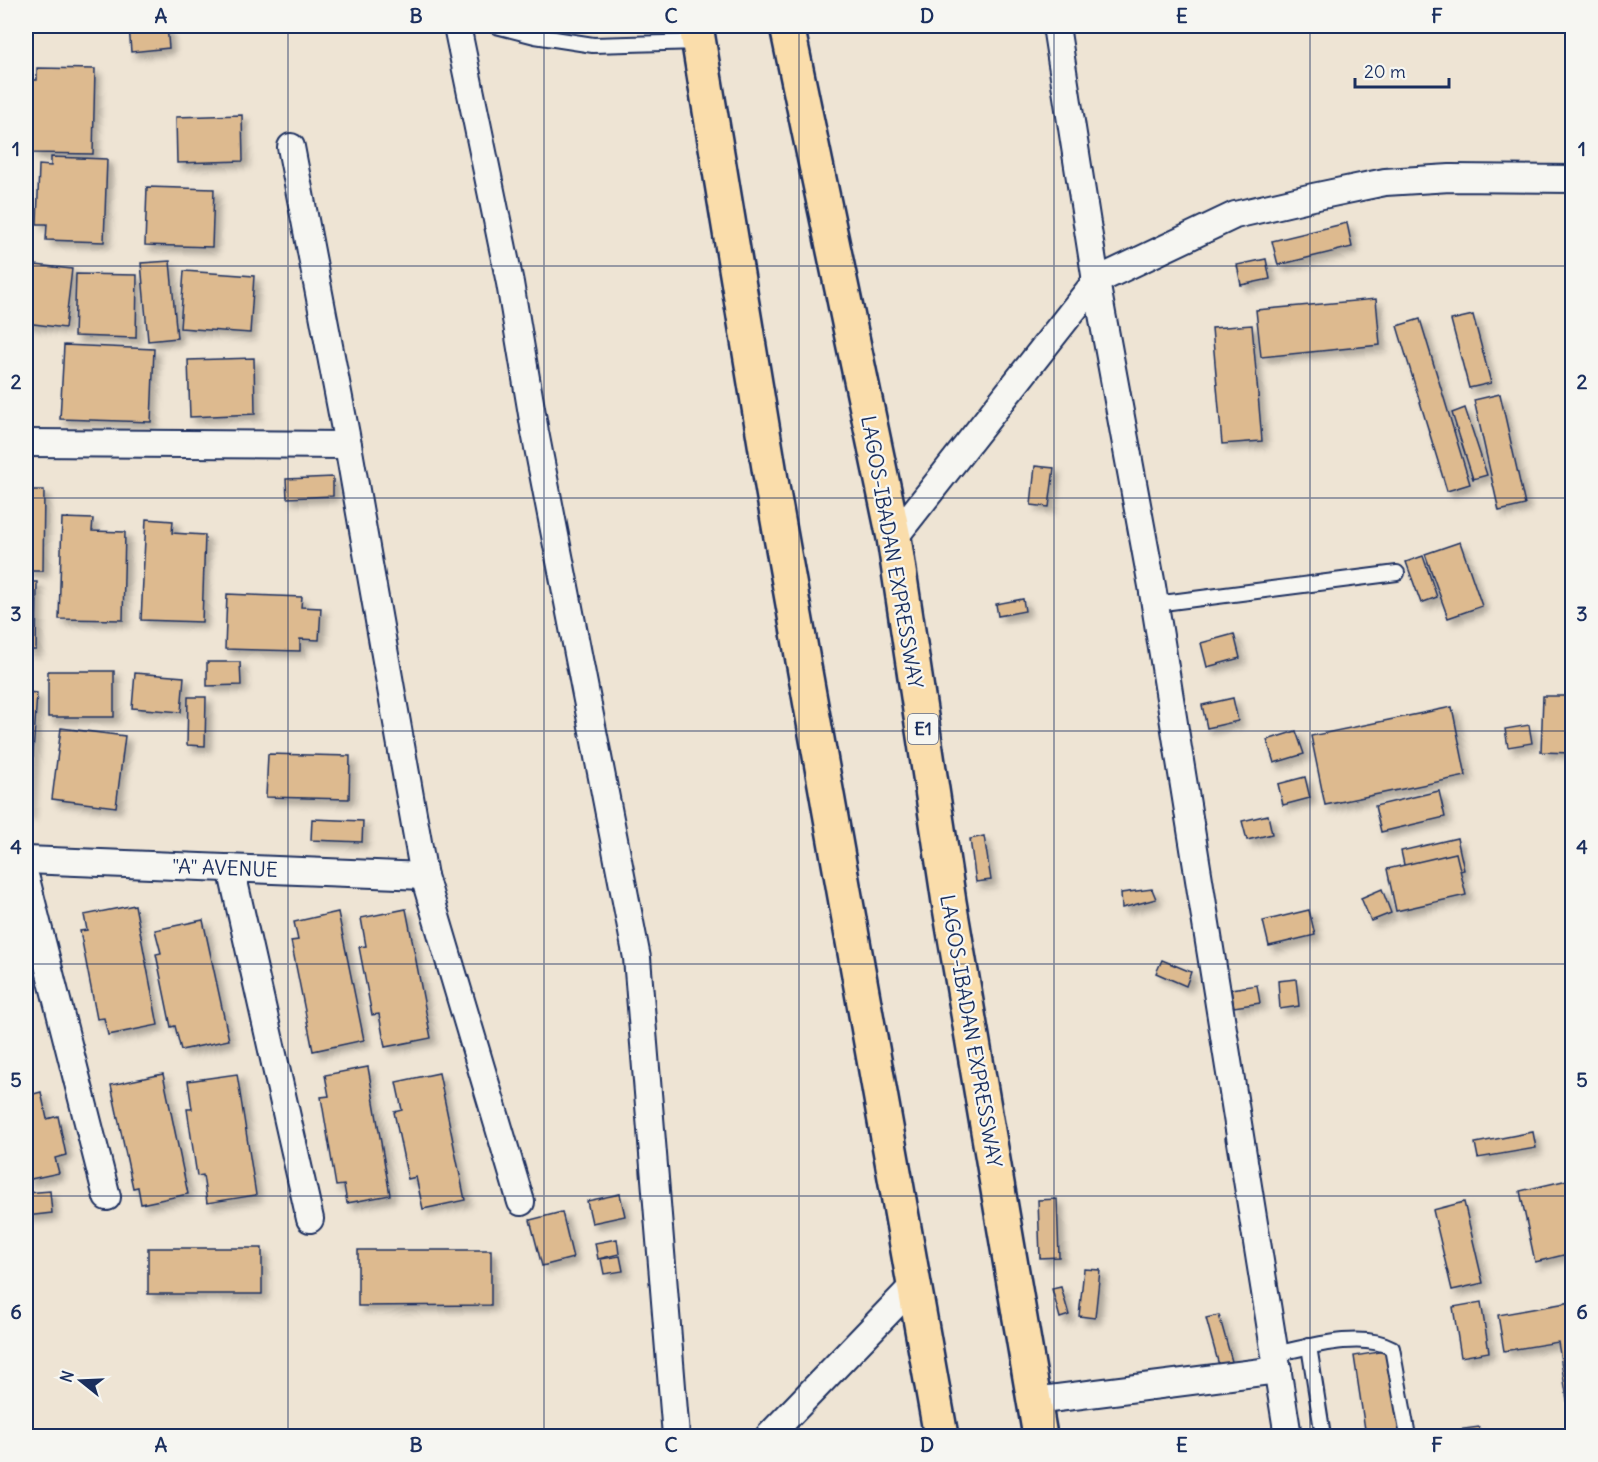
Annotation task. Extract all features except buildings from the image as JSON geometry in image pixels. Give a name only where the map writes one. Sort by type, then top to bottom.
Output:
[{"type":"highway","name":"LAGOS-IBADAN EXPRESSWAY","points":[[787,26],[894,538],[949,902],[1040,1437]]},
{"type":"highway","points":[[698,34],[773,492],[941,1437]]},
{"type":"street","points":[[457,26],[510,283],[535,432],[637,958],[676,1437]]},
{"type":"street","points":[[1056,26],[1096,281],[1155,604],[1288,1437]]},
{"type":"street","points":[[291,147],[348,444],[424,876],[521,1202]]},
{"type":"street","points":[[894,538],[1096,281],[1235,215],[1313,197],[1385,183],[1450,178],[1572,179]]},
{"type":"street","points":[[26,443],[348,444]]},
{"type":"street","name":"\"A\" AVENUE","points":[[26,860],[424,876]]},
{"type":"street","points":[[231,868],[310,1219]]},
{"type":"street","points":[[26,879],[107,1197]]},
{"type":"street","points":[[769,1437],[914,1286]]},
{"type":"street","points":[[1034,1401],[1277,1362]]},
{"type":"lane","points":[[496,26],[535,36],[593,45],[698,34]]},
{"type":"lane","points":[[1155,604],[1397,573]]},
{"type":"lane","points":[[1277,1362],[1309,1346],[1364,1340],[1379,1342],[1392,1348],[1408,1437]]},
{"type":"lane","points":[[1309,1346],[1323,1437]]}]
